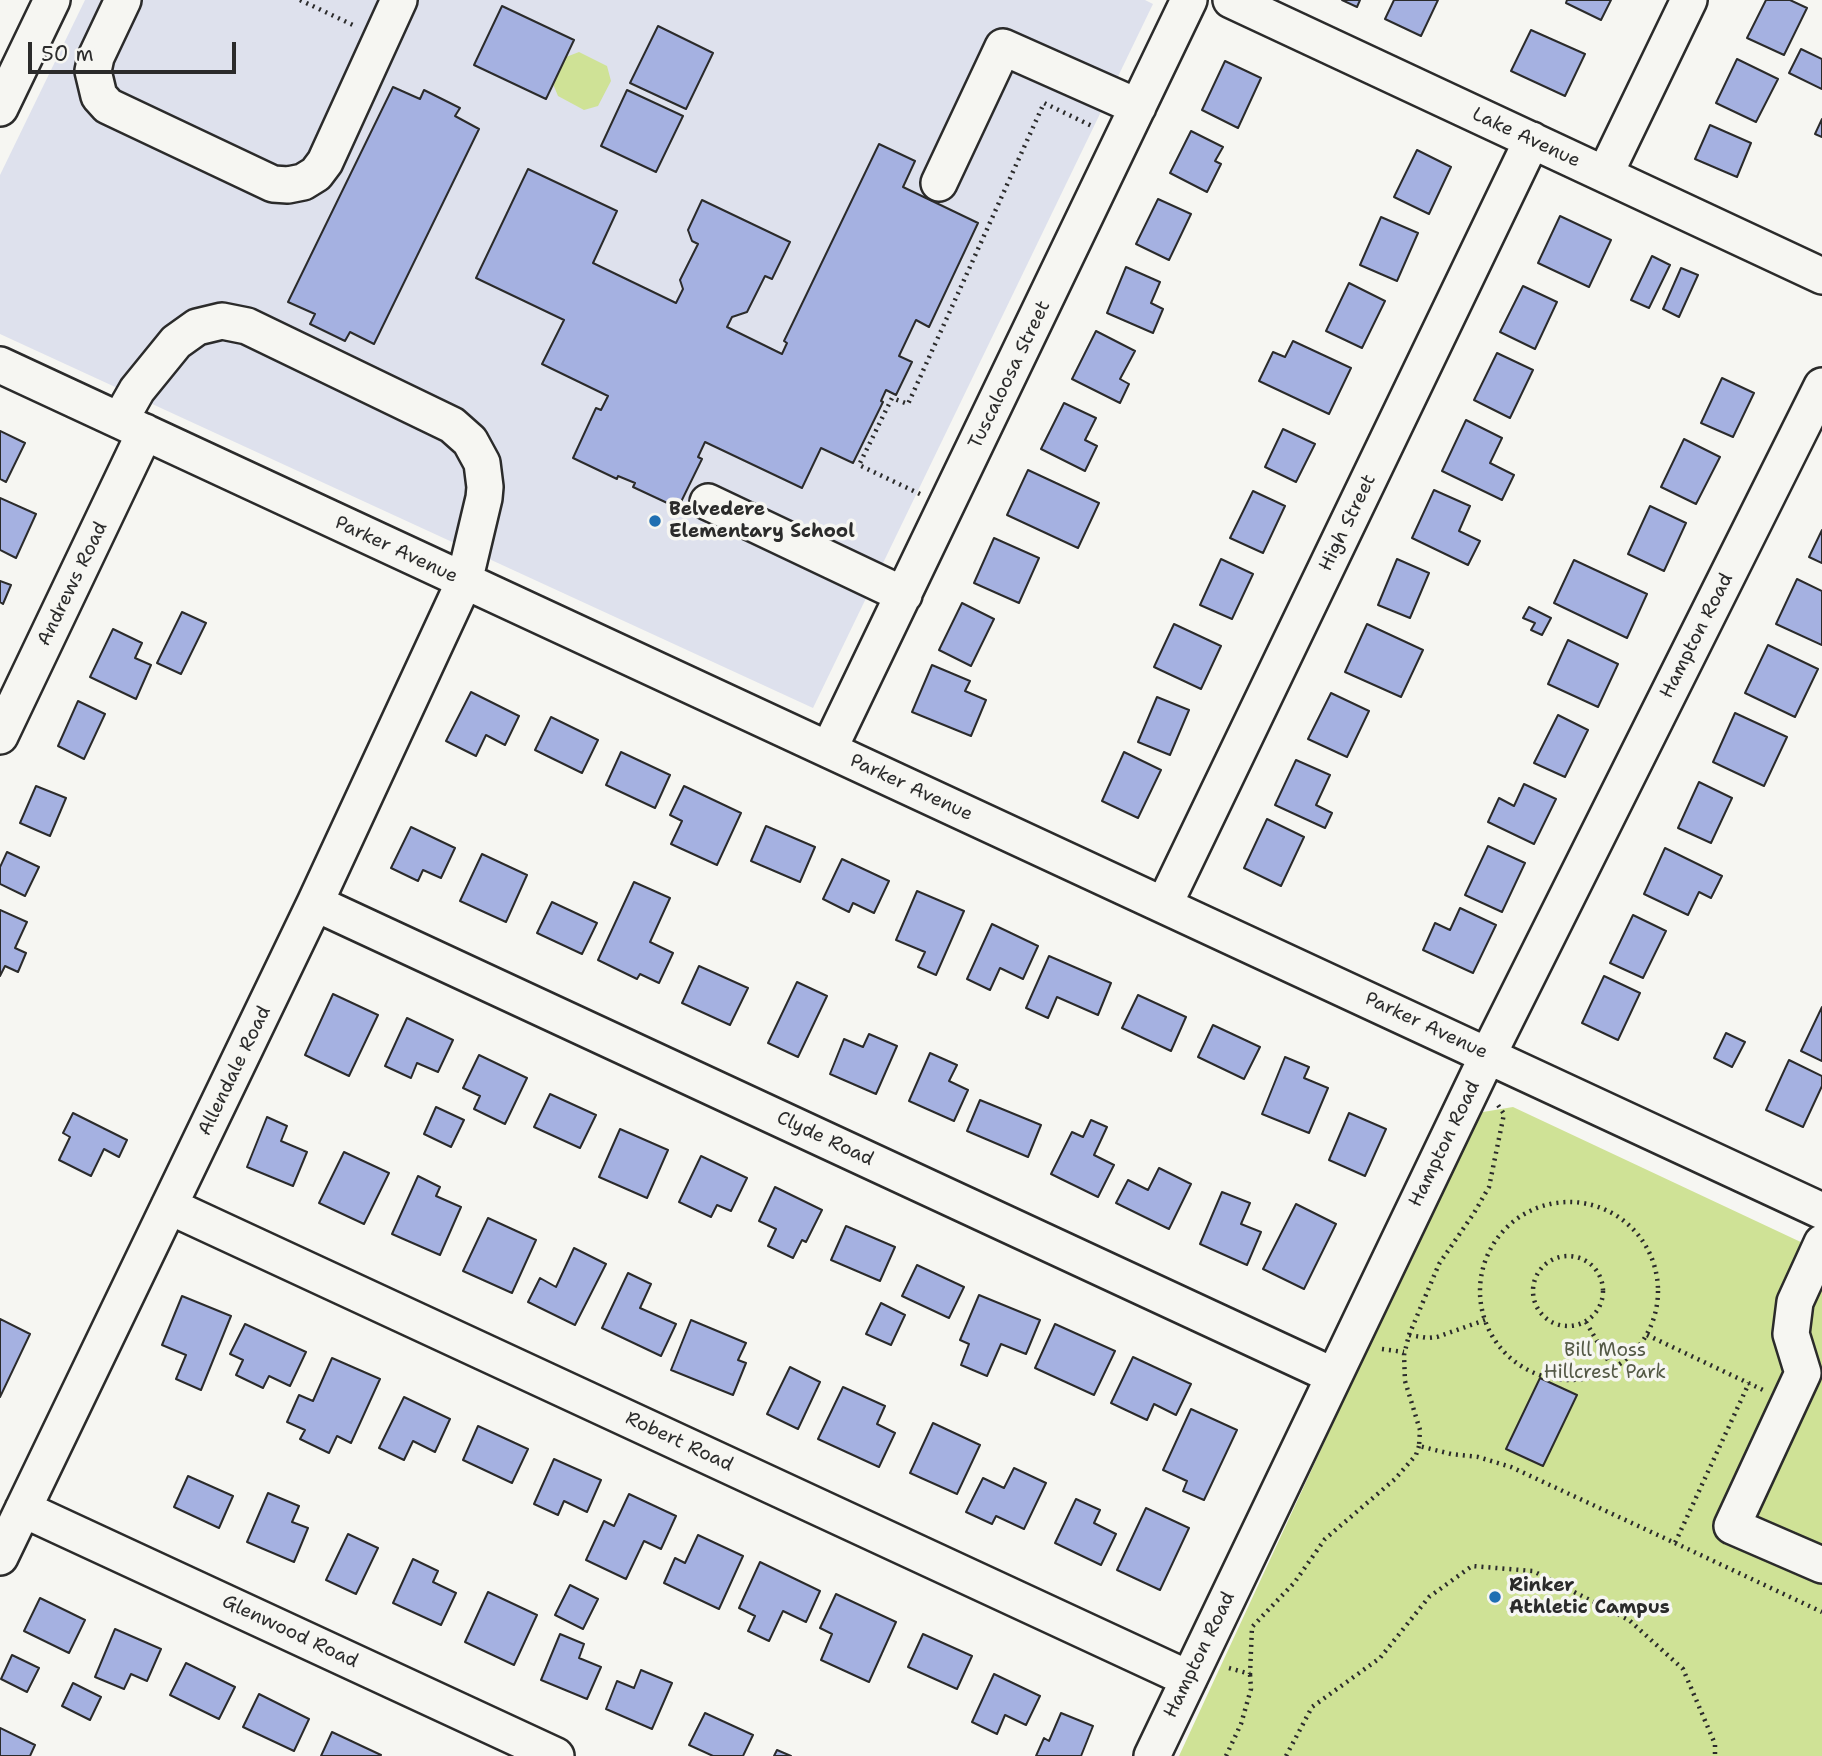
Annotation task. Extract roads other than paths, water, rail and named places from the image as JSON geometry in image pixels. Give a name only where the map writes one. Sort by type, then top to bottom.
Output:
[{"type":"street","points":[[0,108],[52,0]]},
{"type":"street","points":[[123,0],[96,57],[93,71],[99,96],[108,106],[273,184],[288,185],[316,174],[325,162],[399,0]]},
{"type":"street","name":"Tuscaloosa Street","points":[[830,749],[1189,0]]},
{"type":"street","name":"Lake Avenue","points":[[1231,0],[1822,275]]},
{"type":"street","points":[[1605,174],[1689,0]]},
{"type":"street","points":[[939,183],[1003,47],[1138,107]]},
{"type":"street","name":"High Street","points":[[1164,905],[1532,141]]},
{"type":"street","name":"Andrews Road","points":[[0,736],[133,426],[137,390],[176,342],[197,327],[222,321],[247,326],[452,425],[470,441],[481,463],[485,487],[481,517],[464,582]]},
{"type":"street","name":"Parker Avenue","points":[[0,365],[1822,1211]]},
{"type":"street","name":"Hampton Road","points":[[1152,1756],[1488,1055],[1822,386]]},
{"type":"street","points":[[708,502],[904,595]]},
{"type":"street","name":"Allendale Road","points":[[0,1558],[316,903],[464,582]]},
{"type":"street","name":"Clyde Road","points":[[316,903],[1334,1376]]},
{"type":"street","name":"Robert Road","points":[[169,1206],[1194,1667]]},
{"type":"street","points":[[1822,1243],[1795,1302],[1791,1334],[1812,1377],[1732,1527],[1822,1565]]},
{"type":"street","name":"Glenwood Road","points":[[23,1509],[556,1756]]},
{"type":"place","name":"Belvedere Elementary School","points":[[655,521]]},
{"type":"place","name":"Rinker Athletic Campus","points":[[1495,1597]]},
{"type":"park label","name":"Bill Moss Hillcrest Park","points":[[1605,1362]]}]
